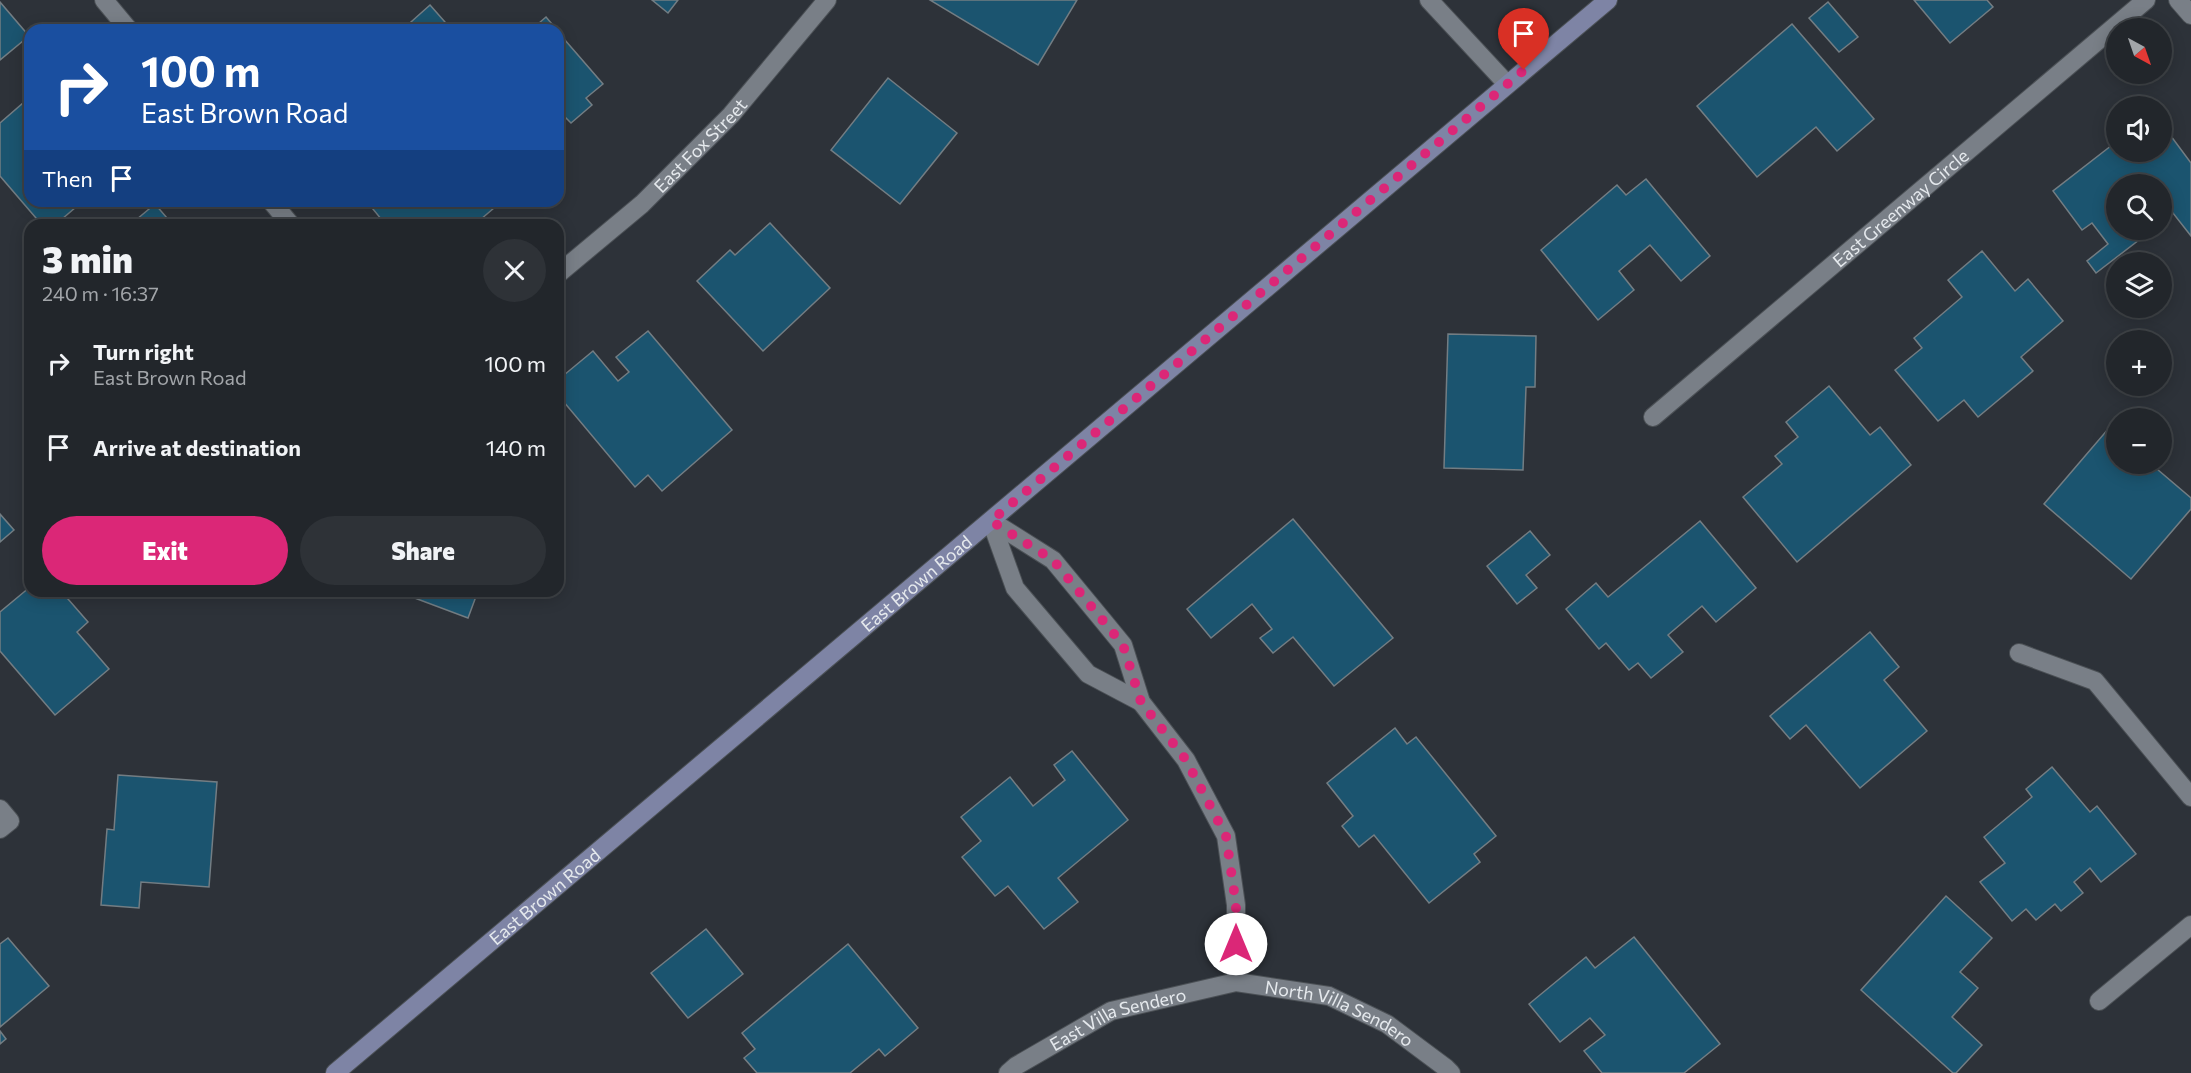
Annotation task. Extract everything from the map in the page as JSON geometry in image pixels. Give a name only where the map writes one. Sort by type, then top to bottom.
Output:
[{"type":"main road","name":"East Brown Road","points":[[335,1073],[1608,0]]},
{"type":"street","points":[[104,0],[124,24]]},
{"type":"street","name":"East Fox Street","points":[[564,269],[642,204],[731,115],[827,0]]},
{"type":"street","points":[[1429,0],[1507,84]]},
{"type":"street","name":"East Greenway Circle","points":[[1653,417],[2146,0]]},
{"type":"street","points":[[2178,0],[2191,15]]},
{"type":"street","points":[[276,207],[286,219]]},
{"type":"street","points":[[991,521],[1015,588],[1089,674],[1141,702]]},
{"type":"street","points":[[991,521],[1053,560],[1123,645],[1141,702],[1186,760],[1226,836],[1236,905],[1236,982]]},
{"type":"street","points":[[2019,653],[2095,681],[2191,797]]},
{"type":"street","points":[[2098,1001],[2191,925]]},
{"type":"street","name":"East Villa Sendero","points":[[1008,1073],[1111,1011],[1236,982]]},
{"type":"street","name":"North Villa Sendero","points":[[1236,982],[1329,996],[1387,1024],[1451,1073]]},
{"type":"building","points":[[652,0],[678,0],[668,13]]},
{"type":"building","points":[[930,0],[1077,0],[1038,65]]},
{"type":"building","points":[[1914,0],[1987,0],[1993,7],[1950,43]]},
{"type":"building","points":[[0,2],[24,30],[24,40],[0,60]]},
{"type":"building","points":[[1828,2],[1858,37],[1839,52],[1809,18]]},
{"type":"building","points":[[430,5],[447,24],[409,24]]},
{"type":"building","points":[[546,17],[552,24],[538,24]]},
{"type":"building","points":[[1792,24],[1874,119],[1837,151],[1816,127],[1757,177],[1697,106]]},
{"type":"building","points":[[564,39],[603,84],[586,98],[592,105],[571,123],[564,116]]},
{"type":"building","points":[[888,78],[957,133],[900,204],[831,150]]},
{"type":"building","points":[[24,102],[24,204],[0,176],[0,123]]},
{"type":"building","points":[[2172,137],[2191,163],[2191,236],[2172,214],[2172,174],[2106,174],[2106,240],[2139,240],[2123,252],[2106,252],[2106,265],[2096,273],[2087,261],[2108,244],[2092,223],[2082,230],[2053,191],[2106,150],[2106,162],[2172,162]]},
{"type":"building","points":[[1646,179],[1710,256],[1681,281],[1650,245],[1619,271],[1634,290],[1598,320],[1541,250],[1617,185],[1626,195]]},
{"type":"building","points":[[27,207],[76,207],[62,219],[37,219]]},
{"type":"building","points":[[151,207],[158,207],[168,219],[137,219]]},
{"type":"building","points":[[371,207],[494,208],[481,219],[381,219]]},
{"type":"building","points":[[770,223],[830,288],[763,351],[697,281],[730,250],[735,255]]},
{"type":"building","points":[[1982,251],[2015,291],[2028,279],[2063,321],[2021,357],[2033,371],[1978,417],[1964,400],[1938,421],[1895,370],[1922,348],[1914,338],[1962,297],[1948,280]]},
{"type":"building","points":[[648,331],[732,430],[662,491],[648,475],[635,487],[564,402],[564,375],[593,351],[618,381],[629,372],[616,357]]},
{"type":"building","points":[[1448,334],[1536,336],[1535,387],[1526,387],[1523,470],[1444,468]]},
{"type":"building","points":[[1829,386],[1870,435],[1880,427],[1911,465],[1797,562],[1743,497],[1782,464],[1775,456],[1798,437],[1786,422]]},
{"type":"building","points":[[2106,432],[2106,474],[2163,474],[2191,498],[2191,509],[2131,579],[2044,504]]},
{"type":"building","points":[[0,514],[14,530],[0,542]]},
{"type":"building","points":[[1293,519],[1393,638],[1334,686],[1293,637],[1273,653],[1260,638],[1272,629],[1252,604],[1211,638],[1187,609]]},
{"type":"building","points":[[1700,521],[1756,588],[1716,622],[1702,606],[1668,635],[1683,652],[1651,678],[1638,663],[1629,670],[1606,643],[1599,649],[1566,609],[1596,583],[1608,597]]},
{"type":"building","points":[[1530,531],[1550,555],[1526,575],[1537,588],[1517,604],[1487,566]]},
{"type":"building","points":[[24,592],[24,597],[66,597],[88,622],[77,632],[109,669],[55,715],[0,651],[0,612]]},
{"type":"building","points":[[412,597],[476,597],[468,618]]},
{"type":"building","points":[[1870,632],[1899,667],[1884,680],[1927,731],[1860,788],[1806,725],[1790,739],[1770,716]]},
{"type":"building","points":[[1395,728],[1407,744],[1416,737],[1496,836],[1474,854],[1480,862],[1429,903],[1374,835],[1359,847],[1342,826],[1353,816],[1327,783]]},
{"type":"building","points":[[1072,751],[1128,820],[1058,878],[1078,902],[1044,929],[1008,886],[995,896],[962,857],[981,841],[961,817],[1010,777],[1033,806],[1065,780],[1054,765]]},
{"type":"building","points":[[2052,767],[2090,812],[2097,806],[2136,854],[2101,882],[2090,868],[2074,882],[2083,893],[2061,911],[2055,904],[2036,920],[2026,909],[2012,921],[1980,882],[2005,863],[1984,837],[2032,797],[2026,789]]},
{"type":"building","points":[[118,775],[217,782],[209,887],[141,882],[139,908],[101,905],[107,829],[114,830]]},
{"type":"building","points":[[1946,896],[1992,938],[1960,972],[1978,988],[1952,1017],[1982,1045],[1956,1073],[1953,1073],[1861,990]]},
{"type":"building","points":[[706,929],[743,974],[688,1018],[651,973]]},
{"type":"building","points":[[1634,937],[1720,1044],[1684,1073],[1602,1073],[1584,1051],[1605,1035],[1590,1018],[1560,1042],[1529,1004],[1586,957],[1595,968]]},
{"type":"building","points":[[8,938],[49,986],[0,1027],[0,944]]},
{"type":"building","points":[[848,944],[918,1028],[885,1056],[879,1049],[850,1073],[757,1073],[744,1058],[755,1049],[742,1033]]},
{"type":"building","points":[[0,1031],[6,1039],[0,1044]]},
{"type":"route","points":[[1236,944],[1236,905],[1226,836],[1186,760],[1141,702],[1123,645],[1053,560],[991,521],[1524,70]]}]
